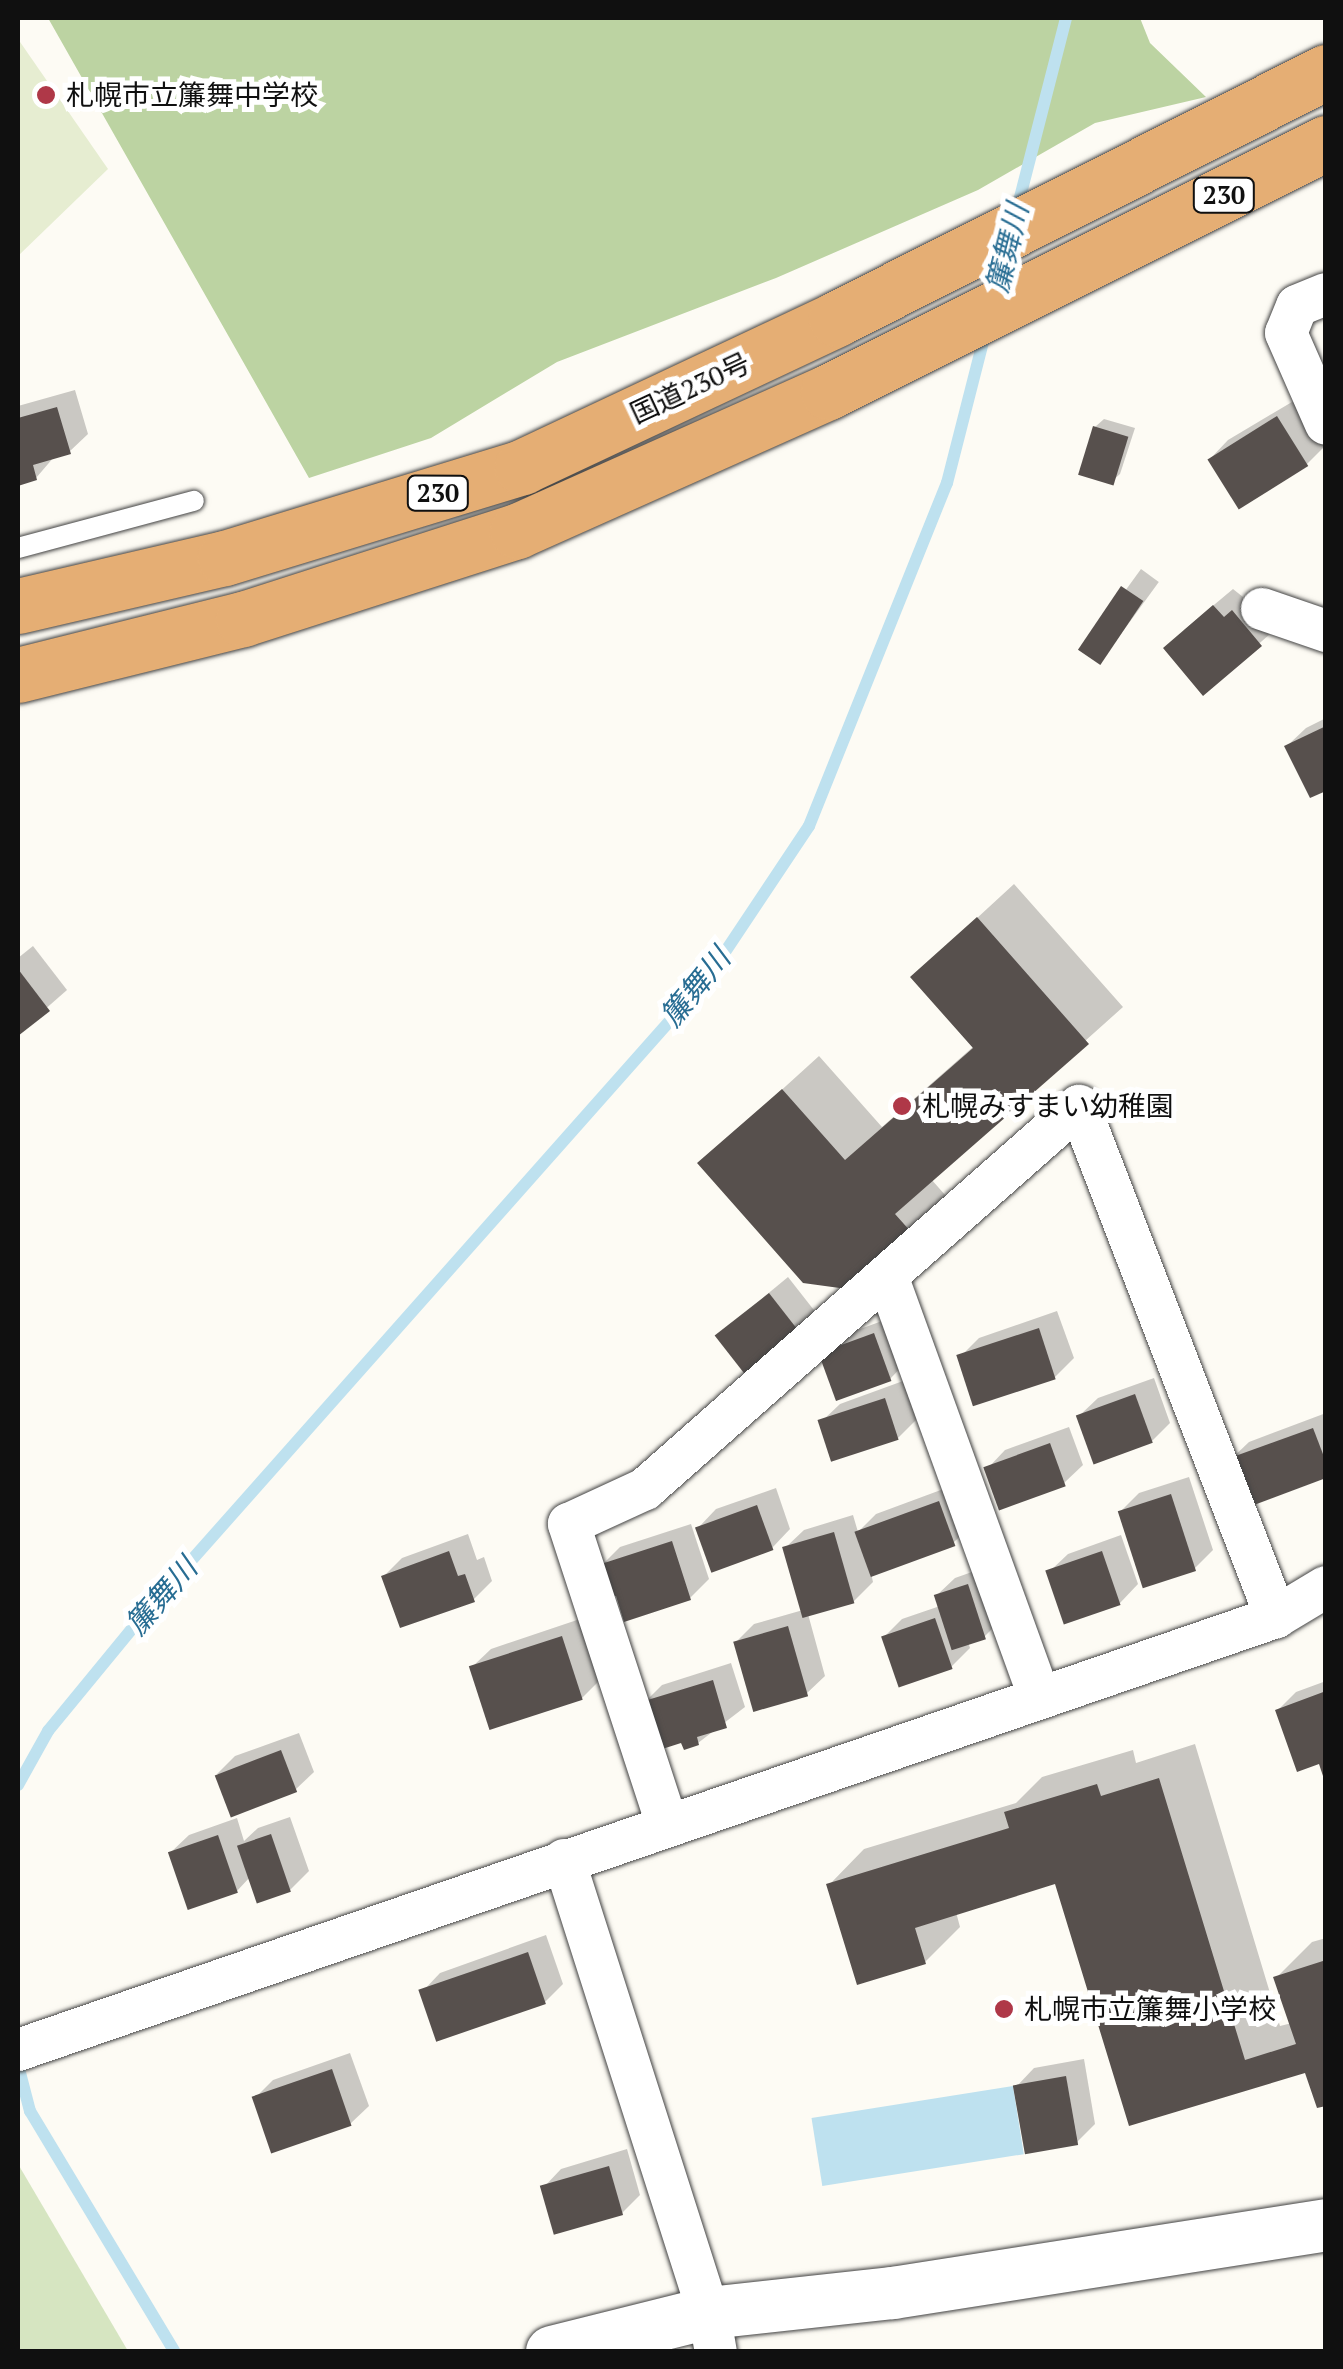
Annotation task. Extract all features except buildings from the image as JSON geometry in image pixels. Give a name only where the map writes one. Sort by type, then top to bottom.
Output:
[{"type":"highway","name":"国道230号","points":[[18,606],[224,558],[522,468],[836,319],[1326,72]]},
{"type":"highway","name":"230","points":[[18,675],[243,619],[517,531],[828,392],[1326,142]]},
{"type":"street","points":[[1326,294],[1297,306],[1286,332],[1326,424]]},
{"type":"street","points":[[1262,608],[1326,631]]},
{"type":"street","points":[[667,1824],[569,1524],[645,1489],[1079,1106],[1276,1617]]},
{"type":"street","points":[[887,1276],[1040,1698]]},
{"type":"street","points":[[18,2050],[1276,1617],[1326,1587]]},
{"type":"street","points":[[564,1860],[713,2332]]},
{"type":"street","points":[[552,2352],[713,2332],[912,2290],[1326,2225]]},
{"type":"lane","points":[[18,548],[194,501]]},
{"type":"green space","points":[[48,18],[1140,18],[1150,43],[1206,97],[1095,123],[978,190],[776,278],[557,362],[431,438],[309,478]]},
{"type":"green space","name":"札幌市立簾舞中学校","points":[[18,39],[108,169],[18,256]]},
{"type":"green space","points":[[18,2164],[128,2351],[18,2351]]},
{"type":"water","points":[[1013,2086],[1024,2154],[822,2186],[812,2118]]},
{"type":"waterway","name":"簾舞川","points":[[1017,209],[1066,18]]},
{"type":"waterway","name":"簾舞川","points":[[18,1785],[48,1731],[150,1607],[707,979],[809,826],[947,483],[986,330]]},
{"type":"waterway","name":"簾舞川","points":[[18,2065],[30,2111],[175,2352]]},
{"type":"place","name":"札幌市立簾舞中学校","points":[[46,95]]},
{"type":"place","name":"札幌みすまい幼稚園","points":[[902,1106]]},
{"type":"place","name":"札幌市立簾舞小学校","points":[[1004,2009]]}]
